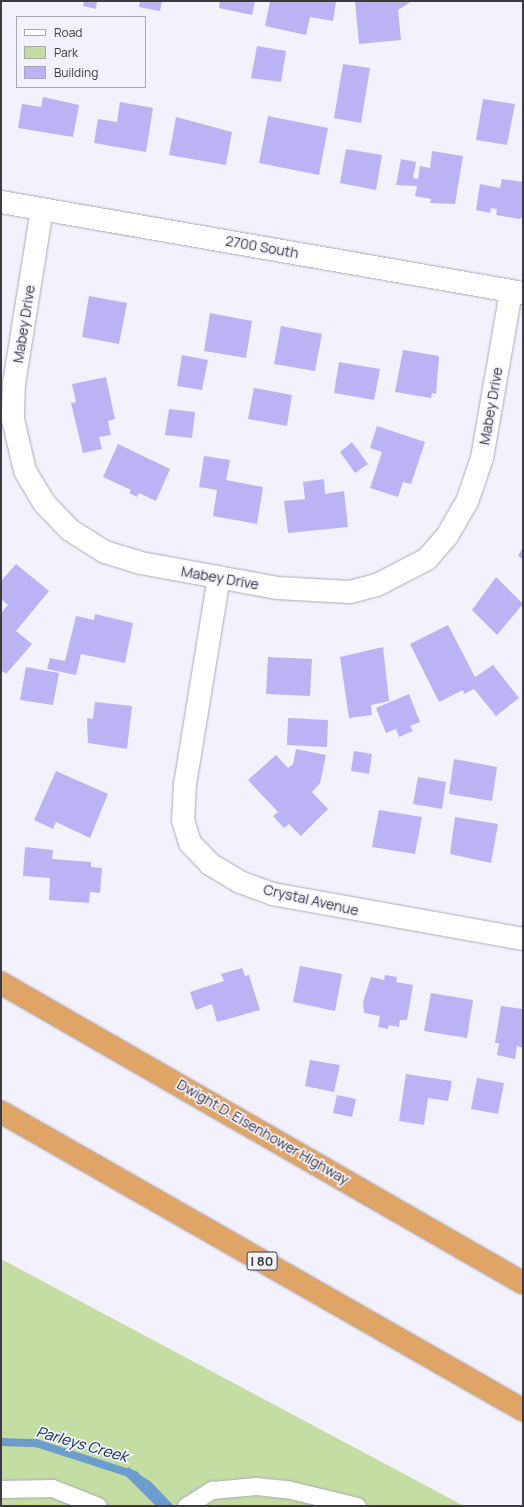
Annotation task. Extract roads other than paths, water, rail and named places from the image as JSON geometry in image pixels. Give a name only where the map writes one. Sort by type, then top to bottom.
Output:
[{"type":"highway","points":[[1,975],[52,1011]]},
{"type":"highway","name":"Dwight D. Eisenhower Highway","points":[[1,983],[523,1283]]},
{"type":"highway","name":"I 80","points":[[1,1112],[523,1410]]},
{"type":"street","name":"2700 South","points":[[1,202],[517,292]]},
{"type":"street","name":"Mabey Drive","points":[[42,209],[14,383],[13,419],[25,471],[44,503],[70,530],[105,552],[141,563],[278,588],[350,592],[377,585],[427,558],[447,536],[467,502],[482,458],[517,292]]},
{"type":"street","name":"Crystal Avenue","points":[[219,577],[185,784],[183,820],[190,843],[210,864],[240,882],[273,894],[523,939]]},
{"type":"lane","points":[[192,1501],[227,1486],[256,1486],[303,1492],[357,1506]]},
{"type":"lane","points":[[1,1489],[52,1488],[98,1506]]},
{"type":"water","points":[[128,1467],[151,1482],[174,1506],[156,1506],[124,1474]]},
{"type":"waterway","name":"Parleys Creek","points":[[1,1442],[36,1443],[135,1475]]}]
